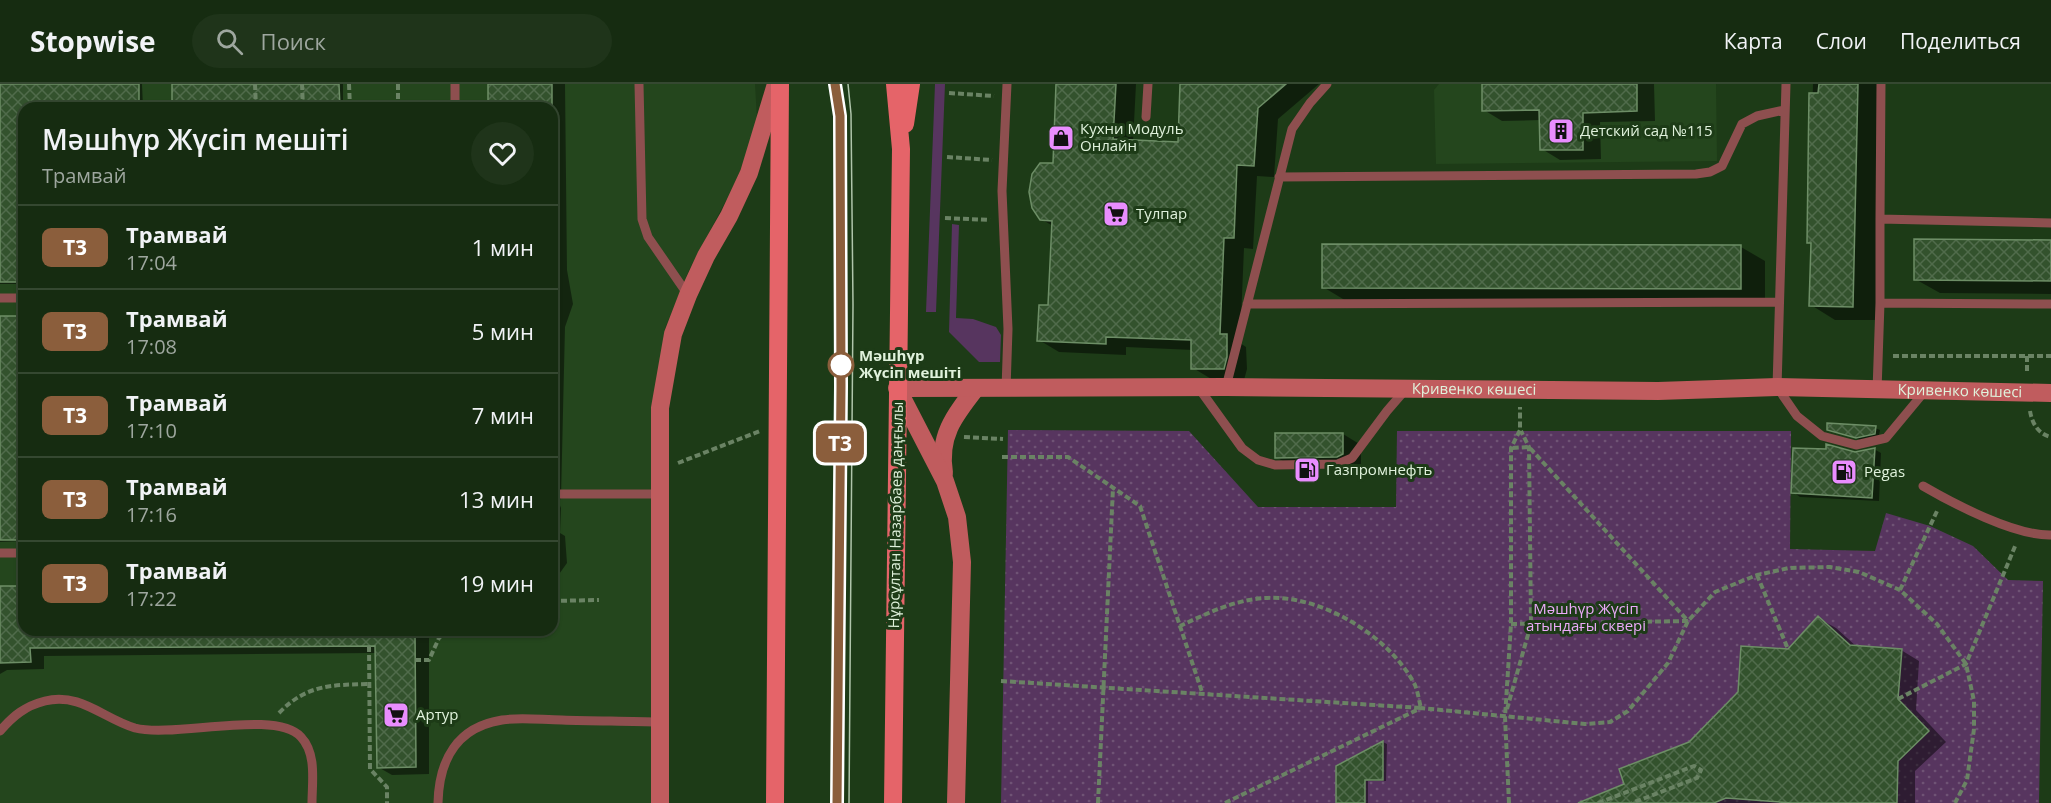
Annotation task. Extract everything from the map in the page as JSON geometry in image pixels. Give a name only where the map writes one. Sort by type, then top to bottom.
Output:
[{"type":"main road","points":[[775,803],[778,84]]},
{"type":"main road","name":"Нұрсұлтан Назарбаев даңғылы","points":[[893,803],[901,149],[895,84]]},
{"type":"main road","points":[[901,149],[911,84]]},
{"type":"street","points":[[660,803],[660,408],[666,371],[674,334],[688,295],[749,173],[778,84]]},
{"type":"street","name":"Кривенко көшесі","points":[[897,388],[1226,387],[1658,391],[1777,387],[1877,391],[2051,393]]},
{"type":"street","points":[[897,388],[945,481],[957,517],[962,562],[956,803]]},
{"type":"street","points":[[945,481],[942,463],[946,435],[953,417],[976,388]]},
{"type":"lane","points":[[455,84],[455,102]]},
{"type":"lane","points":[[639,84],[642,219],[648,237],[688,295]]},
{"type":"lane","points":[[1006,388],[1008,329],[1002,191],[1007,84]]},
{"type":"lane","points":[[1146,117],[1148,84]]},
{"type":"lane","points":[[1226,387],[1292,129],[1327,84]]},
{"type":"lane","points":[[1786,84],[1777,387],[1797,416],[1822,436],[1856,445],[1886,438],[1925,391]]},
{"type":"lane","points":[[1877,391],[1880,303],[1881,84]]},
{"type":"lane","points":[[1279,177],[1696,174],[1710,172],[1722,166],[1742,124],[1757,116],[1784,110]]},
{"type":"lane","points":[[1880,219],[2051,223]]},
{"type":"lane","points":[[0,298],[18,298]]},
{"type":"lane","points":[[1247,304],[1779,302]]},
{"type":"lane","points":[[1880,303],[2051,304]]},
{"type":"lane","points":[[1198,387],[1242,448],[1258,460],[1275,465],[1338,464],[1352,458],[1406,389]]},
{"type":"lane","points":[[1923,486],[1944,498],[2021,532],[2051,535]]},
{"type":"lane","points":[[558,494],[660,494]]},
{"type":"lane","points":[[0,553],[18,552]]},
{"type":"lane","points":[[0,731],[15,714],[45,701],[69,700],[88,705],[136,728],[167,730],[268,724],[289,729],[300,737],[309,750],[312,764],[312,803]]},
{"type":"lane","points":[[438,803],[438,784],[445,761],[457,742],[477,726],[503,719],[660,722]]},
{"type":"path","points":[[255,84],[256,102]]},
{"type":"path","points":[[302,84],[303,102]]},
{"type":"path","points":[[349,84],[350,102]]},
{"type":"path","points":[[398,84],[398,102]]},
{"type":"path","points":[[950,93],[1006,96]]},
{"type":"path","points":[[948,157],[1003,160]]},
{"type":"path","points":[[945,218],[1003,221]]},
{"type":"path","points":[[1878,356],[2051,356]]},
{"type":"path","points":[[660,469],[778,424]]},
{"type":"path","points":[[1509,803],[1505,717],[1511,624],[1511,448],[1520,430],[1529,447],[1688,621]]},
{"type":"path","points":[[946,435],[1003,440]]},
{"type":"path","points":[[1511,448],[1529,447]]},
{"type":"path","points":[[1505,717],[1531,624],[1529,447]]},
{"type":"path","points":[[1002,457],[1068,457],[1140,506],[1203,695]]},
{"type":"path","points":[[1098,803],[1113,487]]},
{"type":"path","points":[[1900,590],[1944,498]]},
{"type":"path","points":[[1898,699],[1966,664],[2021,532]]},
{"type":"path","points":[[1001,681],[1421,708],[1585,724],[1610,722],[1628,711],[1668,663],[1688,621],[1715,592],[1757,575],[1789,568],[1830,567],[1859,572],[1900,590],[1937,624],[1966,664],[1974,701],[1974,729],[1967,780],[1955,803]]},
{"type":"path","points":[[1757,575],[1788,649]]},
{"type":"path","points":[[1180,626],[1223,607],[1268,598],[1306,602],[1356,623],[1396,657],[1416,687],[1421,708]]},
{"type":"path","points":[[558,601],[600,600]]},
{"type":"path","points":[[1511,624],[1688,621]]},
{"type":"path","points":[[415,660],[429,660],[441,636]]},
{"type":"path","points":[[369,646],[370,769],[387,787],[387,803]]},
{"type":"path","points":[[369,660],[376,660]]},
{"type":"path","points":[[268,724],[291,701],[312,689],[369,684]]},
{"type":"path","points":[[1225,803],[1421,708]]},
{"type":"path","points":[[1598,803],[1694,766],[1701,771],[1697,778],[1632,803]]},
{"type":"shaded area","points":[[0,84],[755,84],[757,120],[752,145],[730,193],[689,270],[665,328],[654,411],[652,803],[0,803]]},
{"type":"shaded area","points":[[1439,84],[1716,84],[1717,161],[1436,164],[1434,90]]},
{"type":"green space","points":[[935,84],[945,84],[936,312],[926,312]]},
{"type":"green space","points":[[952,224],[959,225],[956,318],[973,319],[996,327],[1001,335],[1000,362],[979,362],[949,332]]},
{"type":"green space","name":"Мәшһүр Жүсіп атындағы сквері","points":[[1008,430],[1189,431],[1258,507],[1396,507],[1397,431],[1791,431],[1790,549],[1875,551],[1886,513],[1930,526],[1973,546],[2008,580],[2043,581],[2039,803],[1001,803]]},
{"type":"building","points":[[0,84],[139,84],[139,102],[18,102],[18,282],[0,282]]},
{"type":"building","points":[[172,84],[339,84],[340,102],[172,102]]},
{"type":"building","points":[[488,84],[552,84],[552,102],[488,102]]},
{"type":"building","name":"Тулпар","points":[[1056,84],[1116,84],[1113,139],[1178,142],[1180,84],[1286,84],[1258,108],[1254,166],[1237,165],[1234,238],[1224,238],[1220,334],[1227,334],[1227,357],[1224,369],[1191,369],[1191,340],[1106,337],[1106,344],[1037,341],[1039,305],[1048,305],[1052,221],[1040,220],[1032,208],[1029,192],[1032,174],[1040,163],[1053,163]]},
{"type":"building","name":"Детский сад №115","points":[[1482,84],[1637,84],[1637,111],[1583,113],[1583,150],[1540,150],[1539,110],[1482,111]]},
{"type":"building","points":[[1819,84],[1858,84],[1853,307],[1809,306],[1811,243],[1807,243],[1809,93],[1818,93]]},
{"type":"building","points":[[1914,239],[2051,240],[2051,281],[1914,280]]},
{"type":"building","points":[[1322,244],[1741,245],[1741,289],[1322,288]]},
{"type":"building","points":[[0,316],[18,316],[18,540],[0,540]]},
{"type":"building","points":[[1827,423],[1876,426],[1875,434],[1856,438],[1827,430]]},
{"type":"building","points":[[1275,433],[1343,433],[1343,454],[1337,457],[1275,458]]},
{"type":"building","points":[[1826,444],[1855,452],[1875,448],[1872,498],[1791,493],[1793,448],[1826,449]]},
{"type":"building","name":"Артур","points":[[0,586],[18,586],[18,636],[415,636],[416,767],[377,768],[375,646],[30,648],[31,662],[0,663]]},
{"type":"building","points":[[1818,616],[1850,645],[1902,649],[1898,699],[1929,731],[1898,761],[1897,803],[1792,803],[1726,798],[1714,803],[1578,803],[1624,784],[1619,769],[1689,742],[1738,692],[1741,646],[1788,649]]},
{"type":"building","points":[[1383,741],[1383,780],[1365,780],[1365,803],[1336,803],[1336,766]]},
{"type":"tram line","points":[[835,84],[840,116],[841,365],[837,803]]},
{"type":"tram line","name":"T3","points":[[835,84],[840,116],[841,343],[837,803]]},
{"type":"tram line","points":[[848,84],[851,114],[853,305],[849,803]]},
{"type":"place","name":"Детский сад №115","points":[[1561,131]]},
{"type":"place","name":"Кухни Модуль Онлайн","points":[[1061,138]]},
{"type":"place","name":"Тулпар","points":[[1116,214]]},
{"type":"place","name":"Мәшһүр Жүсіп мешіті","points":[[841,365]]},
{"type":"place","name":"Газпромнефть","points":[[1307,470]]},
{"type":"place","name":"Pegas","points":[[1844,472]]},
{"type":"place","name":"Артур","points":[[396,715]]}]
